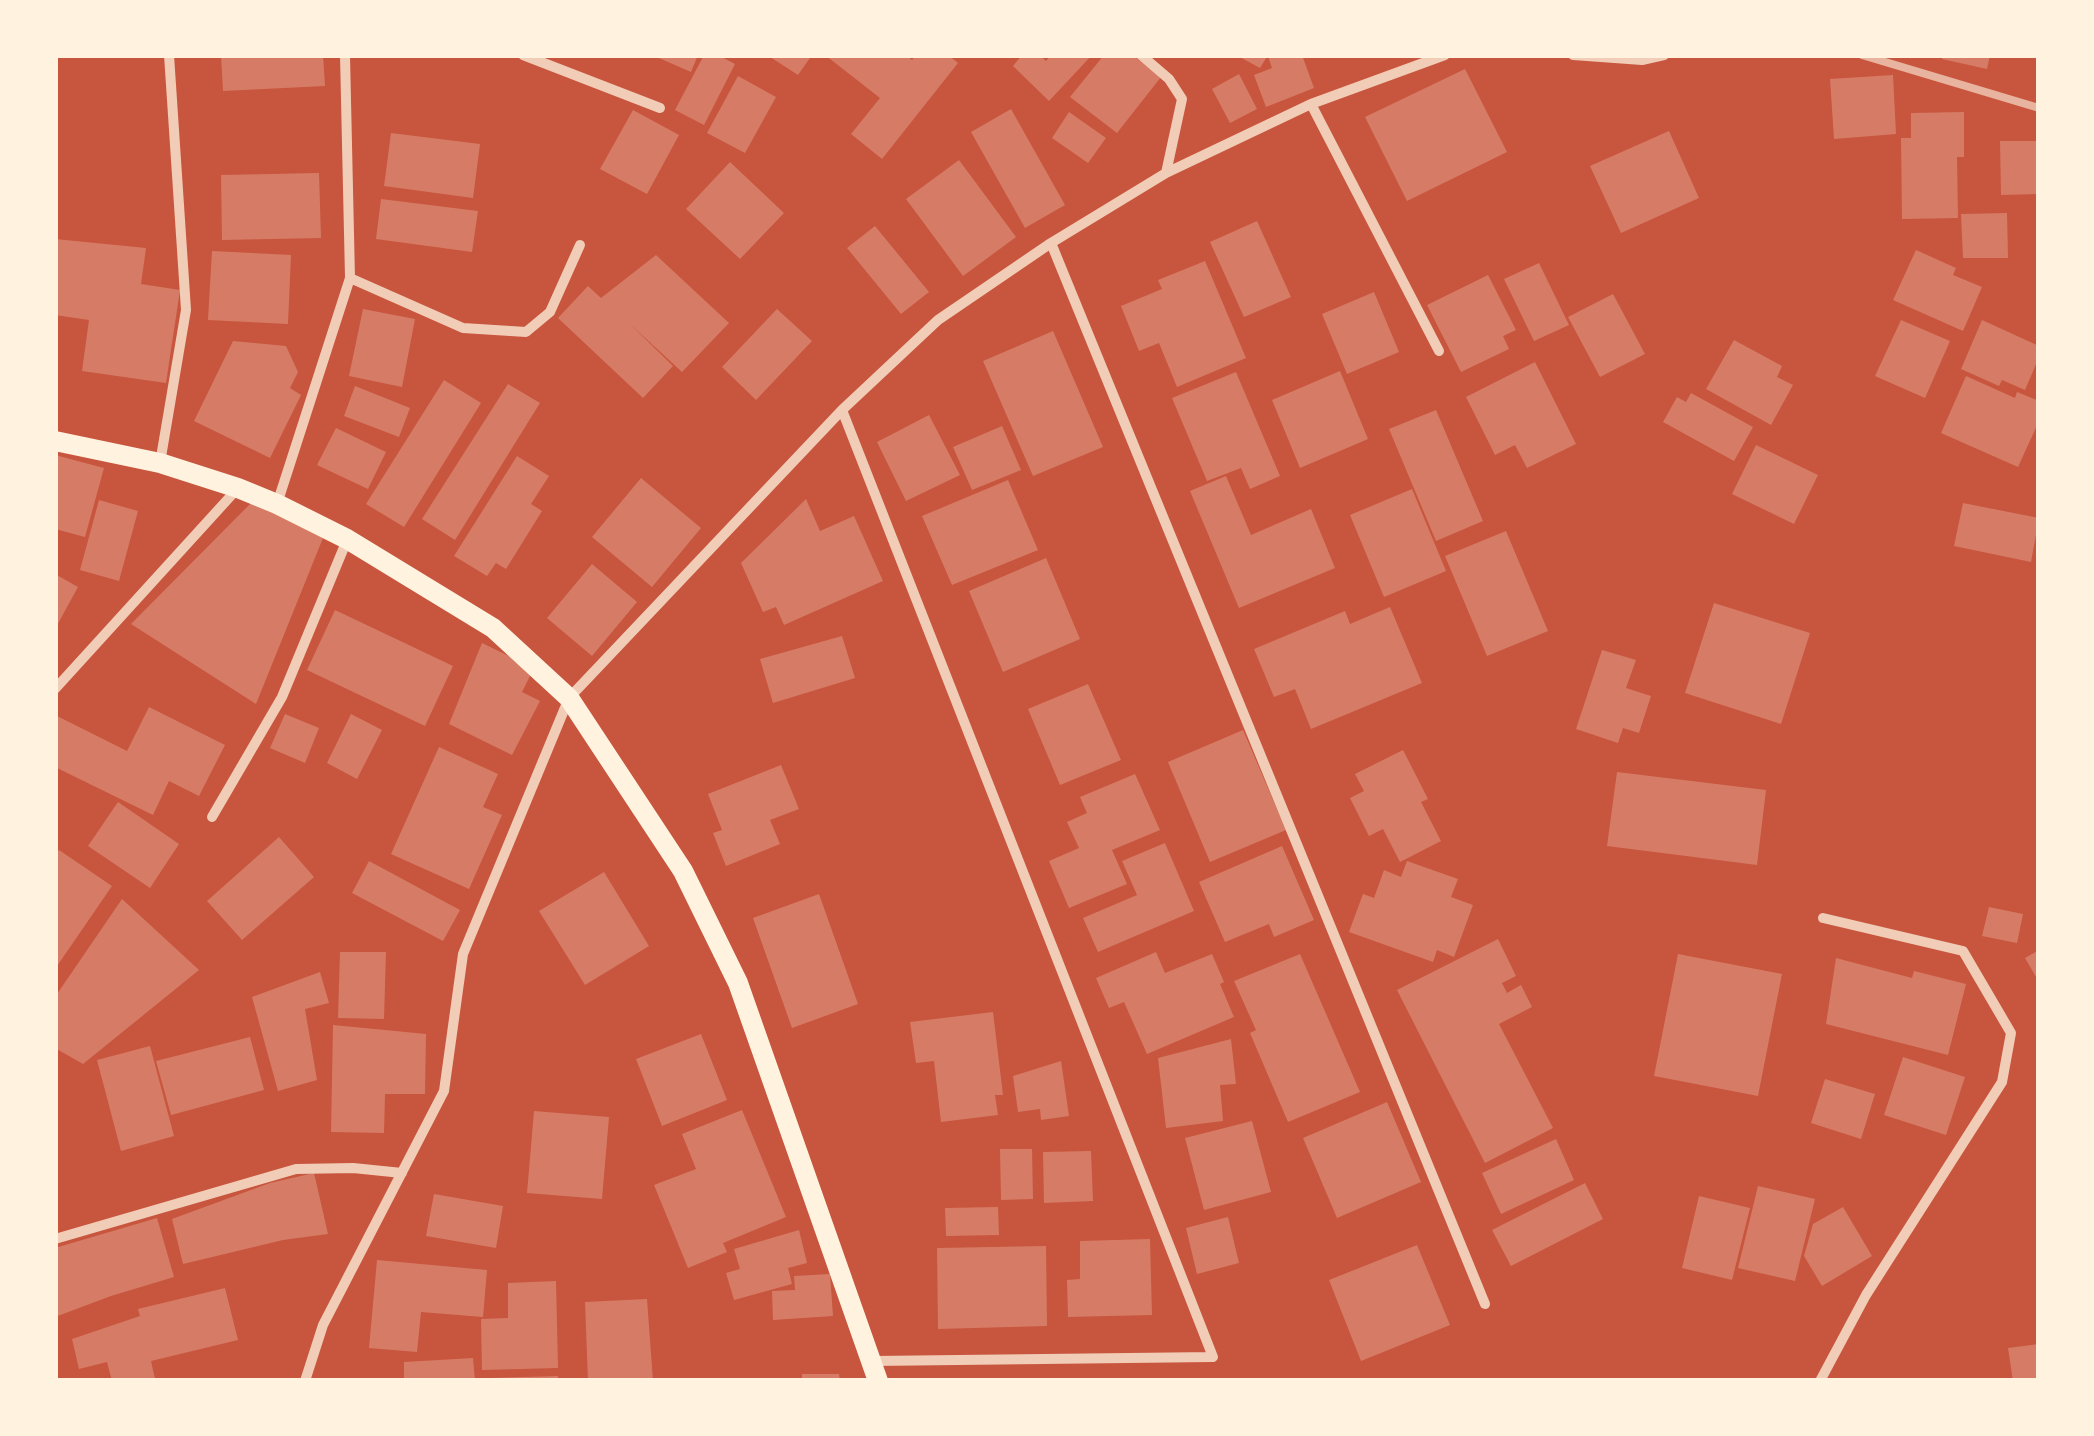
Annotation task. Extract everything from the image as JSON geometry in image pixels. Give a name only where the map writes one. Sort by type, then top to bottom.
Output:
[{"type":"main road","points":[[55,442],[160,464],[277,504],[347,539],[493,628],[570,698],[683,871],[738,983],[874,1371]]},
{"type":"street","points":[[160,464],[186,310],[169,55]]},
{"type":"street","points":[[277,504],[350,278],[345,55]]},
{"type":"street","points":[[523,55],[660,108]]},
{"type":"street","points":[[1142,55],[1169,79],[1182,99],[1166,173]]},
{"type":"street","points":[[305,1381],[323,1325],[444,1091],[463,954],[570,698],[842,410],[938,320],[1166,173],[1311,104],[1445,55]]},
{"type":"street","points":[[1573,55],[1642,60],[1664,55]]},
{"type":"street","points":[[1311,104],[1439,351]]},
{"type":"street","points":[[1051,244],[1485,1304]]},
{"type":"street","points":[[350,278],[463,328],[526,332],[550,312],[580,245]]},
{"type":"street","points":[[842,410],[1214,1358],[874,1371]]},
{"type":"street","points":[[55,688],[238,488]]},
{"type":"street","points":[[212,817],[282,697],[347,539]]},
{"type":"street","points":[[1820,1381],[1866,1295],[2002,1082],[2011,1033],[1963,951],[1823,918]]},
{"type":"street","points":[[55,1239],[296,1169],[353,1168],[402,1174]]},
{"type":"building","points":[[221,55],[323,55],[325,86],[223,91]]},
{"type":"building","points":[[652,55],[698,55],[691,72]]},
{"type":"building","points":[[704,55],[718,55],[735,64],[704,125],[675,110]]},
{"type":"building","points":[[767,55],[812,55],[798,75]]},
{"type":"building","points":[[825,55],[906,55],[912,60],[916,55],[948,55],[958,63],[882,159],[851,134],[880,98]]},
{"type":"building","points":[[1022,55],[1039,55],[1046,61],[1051,55],[1092,55],[1049,101],[1013,66]]},
{"type":"building","points":[[1104,55],[1132,55],[1161,77],[1117,133],[1070,97]]},
{"type":"building","points":[[1236,55],[1268,55],[1260,68]]},
{"type":"building","points":[[1302,55],[1314,88],[1266,107],[1254,75],[1272,68],[1268,56]]},
{"type":"building","points":[[1942,55],[1990,55],[1987,69],[1942,59]]},
{"type":"building","points":[[1465,69],[1507,152],[1407,201],[1365,117]]},
{"type":"building","points":[[1239,74],[1257,109],[1230,123],[1212,89]]},
{"type":"building","points":[[1893,75],[1896,134],[1834,139],[1830,79]]},
{"type":"building","points":[[738,76],[776,97],[745,153],[707,133]]},
{"type":"building","points":[[1011,109],[1065,205],[1025,228],[971,132]]},
{"type":"building","points":[[633,110],[679,135],[647,194],[600,169]]},
{"type":"building","points":[[1069,112],[1106,138],[1088,163],[1052,138]]},
{"type":"building","points":[[1964,112],[1964,157],[1957,157],[1958,218],[1902,219],[1901,138],[1911,138],[1911,113]]},
{"type":"building","points":[[1669,131],[1699,198],[1621,233],[1590,166]]},
{"type":"building","points":[[391,133],[480,144],[473,198],[384,186]]},
{"type":"building","points":[[2000,141],[2039,141],[2039,194],[2001,195]]},
{"type":"building","points":[[959,160],[1016,237],[963,276],[906,199]]},
{"type":"building","points":[[730,162],[784,213],[740,259],[686,209]]},
{"type":"building","points":[[319,173],[321,238],[222,240],[221,175]]},
{"type":"building","points":[[381,199],[478,211],[472,252],[376,239]]},
{"type":"building","points":[[2007,213],[2008,258],[1963,258],[1961,214]]},
{"type":"building","points":[[1257,221],[1291,297],[1244,317],[1210,242]]},
{"type":"building","points":[[875,226],[929,292],[901,314],[847,248]]},
{"type":"building","points":[[55,239],[146,248],[141,284],[180,290],[166,383],[82,371],[89,320],[55,315]]},
{"type":"building","points":[[1916,250],[1956,268],[1953,275],[1982,287],[1963,331],[1893,300]]},
{"type":"building","points":[[212,251],[291,255],[288,324],[208,320]]},
{"type":"building","points":[[656,255],[729,323],[682,372],[629,323],[673,366],[643,398],[558,318],[588,286],[601,298]]},
{"type":"building","points":[[1205,261],[1246,358],[1177,387],[1159,343],[1139,351],[1121,306],[1162,289],[1158,280]]},
{"type":"building","points":[[1539,263],[1569,325],[1534,341],[1504,279]]},
{"type":"building","points":[[1488,275],[1516,330],[1503,336],[1509,349],[1461,372],[1427,305]]},
{"type":"building","points":[[1374,292],[1399,352],[1347,374],[1322,314]]},
{"type":"building","points":[[1613,294],[1645,354],[1600,377],[1568,317]]},
{"type":"building","points":[[363,309],[415,319],[402,387],[349,376]]},
{"type":"building","points":[[777,309],[812,341],[756,400],[722,367]]},
{"type":"building","points":[[1901,320],[1950,341],[1925,398],[1875,376]]},
{"type":"building","points":[[1982,320],[2039,346],[2039,357],[2025,390],[2002,380],[1999,386],[1961,369]]},
{"type":"building","points":[[1053,331],[1103,447],[1033,476],[983,361]]},
{"type":"building","points":[[1734,340],[1782,366],[1777,377],[1793,385],[1771,425],[1706,389]]},
{"type":"building","points":[[233,341],[286,346],[298,372],[290,388],[301,395],[270,458],[194,421]]},
{"type":"building","points":[[1535,362],[1576,444],[1527,468],[1515,445],[1495,455],[1466,397]]},
{"type":"building","points":[[1340,371],[1368,439],[1300,468],[1272,400]]},
{"type":"building","points":[[1236,372],[1280,476],[1250,489],[1241,468],[1207,481],[1172,398]]},
{"type":"building","points":[[1966,376],[2015,398],[2017,392],[2039,401],[2039,421],[2018,467],[1941,433]]},
{"type":"building","points":[[444,380],[481,403],[404,527],[366,504]]},
{"type":"building","points":[[508,384],[540,403],[455,540],[422,519]]},
{"type":"building","points":[[355,386],[410,408],[399,437],[344,416]]},
{"type":"building","points":[[1691,393],[1753,427],[1734,461],[1663,422],[1677,397],[1686,402]]},
{"type":"building","points":[[1436,410],[1483,521],[1436,541],[1389,429]]},
{"type":"building","points":[[929,415],[960,475],[906,501],[877,442]]},
{"type":"building","points":[[1002,426],[1021,470],[972,490],[953,447]]},
{"type":"building","points":[[336,428],[386,452],[368,489],[317,465]]},
{"type":"building","points":[[1756,445],[1818,475],[1794,524],[1732,494]]},
{"type":"building","points":[[55,455],[104,468],[85,537],[55,529]]},
{"type":"building","points":[[517,456],[549,476],[531,504],[542,511],[506,569],[496,563],[487,576],[454,556]]},
{"type":"building","points":[[1226,476],[1251,535],[1311,509],[1335,568],[1239,608],[1190,491]]},
{"type":"building","points":[[641,478],[701,528],[652,587],[592,537]]},
{"type":"building","points":[[1008,480],[1038,550],[952,585],[922,516]]},
{"type":"building","points":[[1412,489],[1446,571],[1384,597],[1350,515]]},
{"type":"building","points":[[806,499],[820,531],[854,516],[883,581],[784,625],[776,607],[763,612],[741,563]]},
{"type":"building","points":[[99,500],[138,511],[119,581],[80,570]]},
{"type":"building","points":[[252,502],[323,538],[256,704],[131,624]]},
{"type":"building","points":[[1963,503],[2039,518],[2031,562],[1954,546]]},
{"type":"building","points":[[1506,531],[1548,631],[1487,656],[1445,556]]},
{"type":"building","points":[[1046,558],[1080,639],[1003,672],[969,591]]},
{"type":"building","points":[[592,564],[637,602],[592,656],[547,618]]},
{"type":"building","points":[[55,574],[78,587],[55,629]]},
{"type":"building","points":[[1714,603],[1810,633],[1781,724],[1685,693]]},
{"type":"building","points":[[1390,607],[1422,683],[1311,729],[1295,689],[1274,697],[1254,649],[1345,611],[1350,624]]},
{"type":"building","points":[[335,610],[453,666],[425,726],[307,670]]},
{"type":"building","points":[[842,636],[855,678],[773,703],[760,659]]},
{"type":"building","points":[[482,643],[519,661],[531,674],[522,692],[540,701],[512,755],[449,724]]},
{"type":"building","points":[[1602,650],[1636,660],[1626,688],[1651,696],[1639,733],[1623,728],[1618,743],[1576,729]]},
{"type":"building","points":[[1088,684],[1121,760],[1060,785],[1028,709]]},
{"type":"building","points":[[149,707],[225,745],[199,796],[169,781],[153,815],[55,767],[55,715],[127,751]]},
{"type":"building","points":[[285,714],[319,728],[305,763],[270,748]]},
{"type":"building","points":[[351,714],[382,730],[357,779],[327,763]]},
{"type":"building","points":[[1243,730],[1286,830],[1210,862],[1168,762]]},
{"type":"building","points":[[439,747],[498,774],[483,807],[502,815],[469,889],[391,854]]},
{"type":"building","points":[[1403,750],[1428,799],[1421,802],[1441,841],[1400,862],[1383,829],[1369,836],[1350,798],[1364,791],[1355,774]]},
{"type":"building","points":[[781,765],[799,809],[770,820],[780,844],[726,866],[713,833],[722,830],[708,794]]},
{"type":"building","points":[[1617,772],[1766,790],[1757,865],[1607,846]]},
{"type":"building","points":[[1135,774],[1160,830],[1112,850],[1127,884],[1069,908],[1049,861],[1079,848],[1067,822],[1087,813],[1080,797]]},
{"type":"building","points":[[118,802],[179,844],[150,888],[88,846]]},
{"type":"building","points":[[279,837],[314,877],[242,940],[207,901]]},
{"type":"building","points":[[1165,843],[1194,911],[1098,952],[1083,918],[1137,895],[1122,861]]},
{"type":"building","points":[[1282,846],[1314,920],[1274,937],[1269,924],[1225,942],[1199,882]]},
{"type":"building","points":[[59,850],[112,886],[55,969],[55,855]]},
{"type":"building","points":[[369,861],[460,910],[443,941],[352,893]]},
{"type":"building","points":[[1407,861],[1458,879],[1451,897],[1473,905],[1454,957],[1437,950],[1433,962],[1349,932],[1363,894],[1374,898],[1384,870],[1401,877]]},
{"type":"building","points":[[604,872],[649,946],[585,985],[539,911]]},
{"type":"building","points":[[819,894],[858,1004],[792,1028],[753,918]]},
{"type":"building","points":[[122,899],[199,970],[83,1064],[55,1048],[55,997]]},
{"type":"building","points":[[1989,907],[2023,914],[2017,943],[1982,936]]},
{"type":"building","points":[[1498,939],[1516,976],[1502,983],[1507,993],[1521,985],[1532,1007],[1499,1024],[1553,1128],[1485,1163],[1397,990]]},
{"type":"building","points":[[2039,950],[2039,982],[2025,958]]},
{"type":"building","points":[[340,952],[386,952],[384,1019],[338,1018]]},
{"type":"building","points":[[1156,952],[1165,973],[1212,954],[1234,1017],[1147,1054],[1124,1002],[1109,1008],[1096,978]]},
{"type":"building","points":[[1300,954],[1360,1092],[1288,1122],[1250,1033],[1256,1030],[1234,981]]},
{"type":"building","points":[[1678,954],[1782,974],[1758,1096],[1654,1076]]},
{"type":"building","points":[[1836,958],[1912,978],[1914,971],[1966,984],[1948,1055],[1826,1024]]},
{"type":"building","points":[[320,972],[329,1003],[305,1009],[317,1080],[278,1091],[252,997]]},
{"type":"building","points":[[993,1012],[1003,1095],[995,1095],[998,1115],[941,1122],[934,1061],[916,1063],[910,1022]]},
{"type":"building","points":[[333,1025],[426,1034],[425,1094],[385,1094],[384,1133],[331,1132]]},
{"type":"building","points":[[701,1034],[727,1100],[662,1126],[636,1059]]},
{"type":"building","points":[[250,1037],[264,1090],[171,1115],[156,1061]]},
{"type":"building","points":[[1231,1039],[1236,1084],[1220,1085],[1223,1121],[1166,1128],[1158,1058]]},
{"type":"building","points":[[150,1046],[174,1136],[121,1151],[97,1060]]},
{"type":"building","points":[[1903,1057],[1965,1077],[1946,1135],[1884,1115]]},
{"type":"building","points":[[1061,1061],[1069,1116],[1041,1120],[1040,1109],[1018,1112],[1013,1076]]},
{"type":"building","points":[[1825,1079],[1875,1094],[1861,1139],[1811,1123]]},
{"type":"building","points":[[1387,1102],[1421,1182],[1337,1218],[1303,1138]]},
{"type":"building","points":[[742,1110],[786,1217],[723,1243],[727,1252],[688,1268],[654,1185],[696,1169],[682,1134]]},
{"type":"building","points":[[534,1111],[609,1117],[602,1199],[527,1193]]},
{"type":"building","points":[[1252,1121],[1271,1192],[1204,1210],[1185,1138]]},
{"type":"building","points":[[1556,1139],[1574,1180],[1501,1214],[1482,1173]]},
{"type":"building","points":[[1000,1149],[1032,1149],[1033,1199],[1001,1200]]},
{"type":"building","points":[[1091,1151],[1093,1201],[1044,1203],[1043,1152]]},
{"type":"building","points":[[314,1173],[328,1234],[283,1240],[183,1264],[172,1219],[270,1183]]},
{"type":"building","points":[[1585,1183],[1603,1219],[1511,1266],[1492,1230]]},
{"type":"building","points":[[1758,1186],[1815,1199],[1795,1281],[1738,1268]]},
{"type":"building","points":[[434,1194],[503,1206],[496,1248],[426,1236]]},
{"type":"building","points":[[1699,1196],[1750,1208],[1732,1280],[1682,1268]]},
{"type":"building","points":[[998,1207],[999,1235],[946,1236],[945,1208]]},
{"type":"building","points":[[1843,1207],[1872,1256],[1822,1286],[1804,1256],[1813,1224]]},
{"type":"building","points":[[1228,1217],[1239,1263],[1197,1274],[1186,1228]]},
{"type":"building","points":[[157,1218],[174,1277],[55,1317],[55,1248]]},
{"type":"building","points":[[799,1230],[807,1263],[788,1268],[792,1284],[734,1300],[726,1273],[740,1269],[734,1249]]},
{"type":"building","points":[[1150,1239],[1152,1315],[1068,1317],[1067,1280],[1080,1279],[1080,1241]]},
{"type":"building","points":[[1417,1245],[1450,1325],[1361,1361],[1329,1280]]},
{"type":"building","points":[[1046,1246],[1047,1326],[938,1329],[937,1248]]},
{"type":"building","points":[[377,1260],[487,1270],[483,1317],[421,1312],[417,1352],[369,1348]]},
{"type":"building","points":[[830,1274],[833,1316],[773,1320],[772,1291],[795,1290],[794,1276]]},
{"type":"building","points":[[556,1281],[558,1368],[482,1370],[481,1319],[508,1318],[508,1283]]},
{"type":"building","points":[[225,1288],[238,1340],[151,1361],[155,1379],[112,1381],[107,1362],[79,1369],[72,1339],[140,1316],[138,1309]]},
{"type":"building","points":[[647,1299],[653,1381],[588,1381],[585,1302]]},
{"type":"building","points":[[2039,1344],[2039,1381],[2013,1381],[2008,1348]]},
{"type":"building","points":[[473,1358],[475,1381],[404,1381],[404,1362]]},
{"type":"building","points":[[802,1374],[839,1374],[840,1381],[802,1381]]},
{"type":"building","points":[[558,1376],[558,1381],[490,1381],[490,1378]]},
{"type":"railway","points":[[1862,55],[2039,108]]}]
